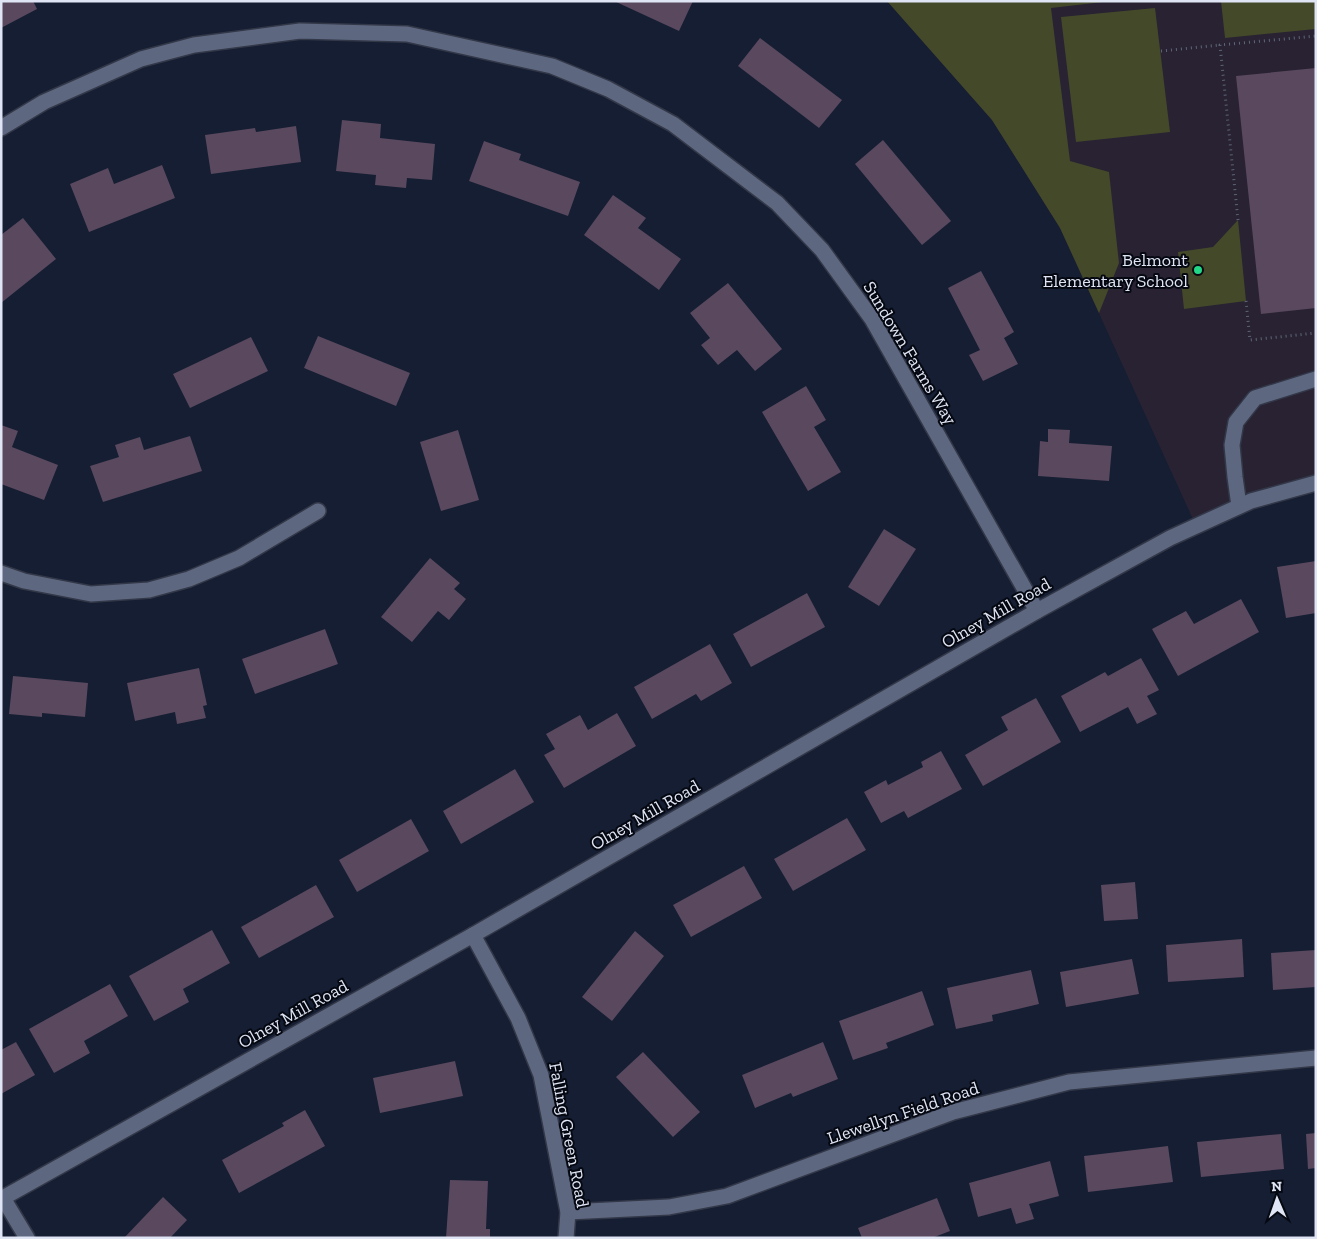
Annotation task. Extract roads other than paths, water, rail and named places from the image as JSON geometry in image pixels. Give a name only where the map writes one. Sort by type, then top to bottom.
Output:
[{"type":"street","name":"Sundown Farms Way","points":[[1,128],[44,102],[141,59],[194,45],[300,31],[407,34],[552,66],[608,89],[673,124],[777,202],[822,250],[872,319],[1037,611]]},
{"type":"street","points":[[1239,506],[1234,477],[1232,445],[1236,422],[1255,398],[1316,379]]},
{"type":"street","name":"Olney Mill Road","points":[[2,1198],[473,935],[1037,611],[1170,538],[1251,501],[1316,483]]},
{"type":"street","points":[[1,573],[24,581],[91,594],[149,590],[189,579],[239,558],[318,510]]},
{"type":"street","name":"Falling Green Road","points":[[473,935],[518,1018],[542,1075],[568,1212],[566,1238]]},
{"type":"street","name":"Llewellyn Field Road","points":[[568,1212],[669,1207],[727,1196],[953,1112],[1069,1082],[1316,1058]]},
{"type":"street","points":[[2,1198],[27,1238]]},
{"type":"place","name":"Belmont Elementary School","points":[[1198,270]]}]
